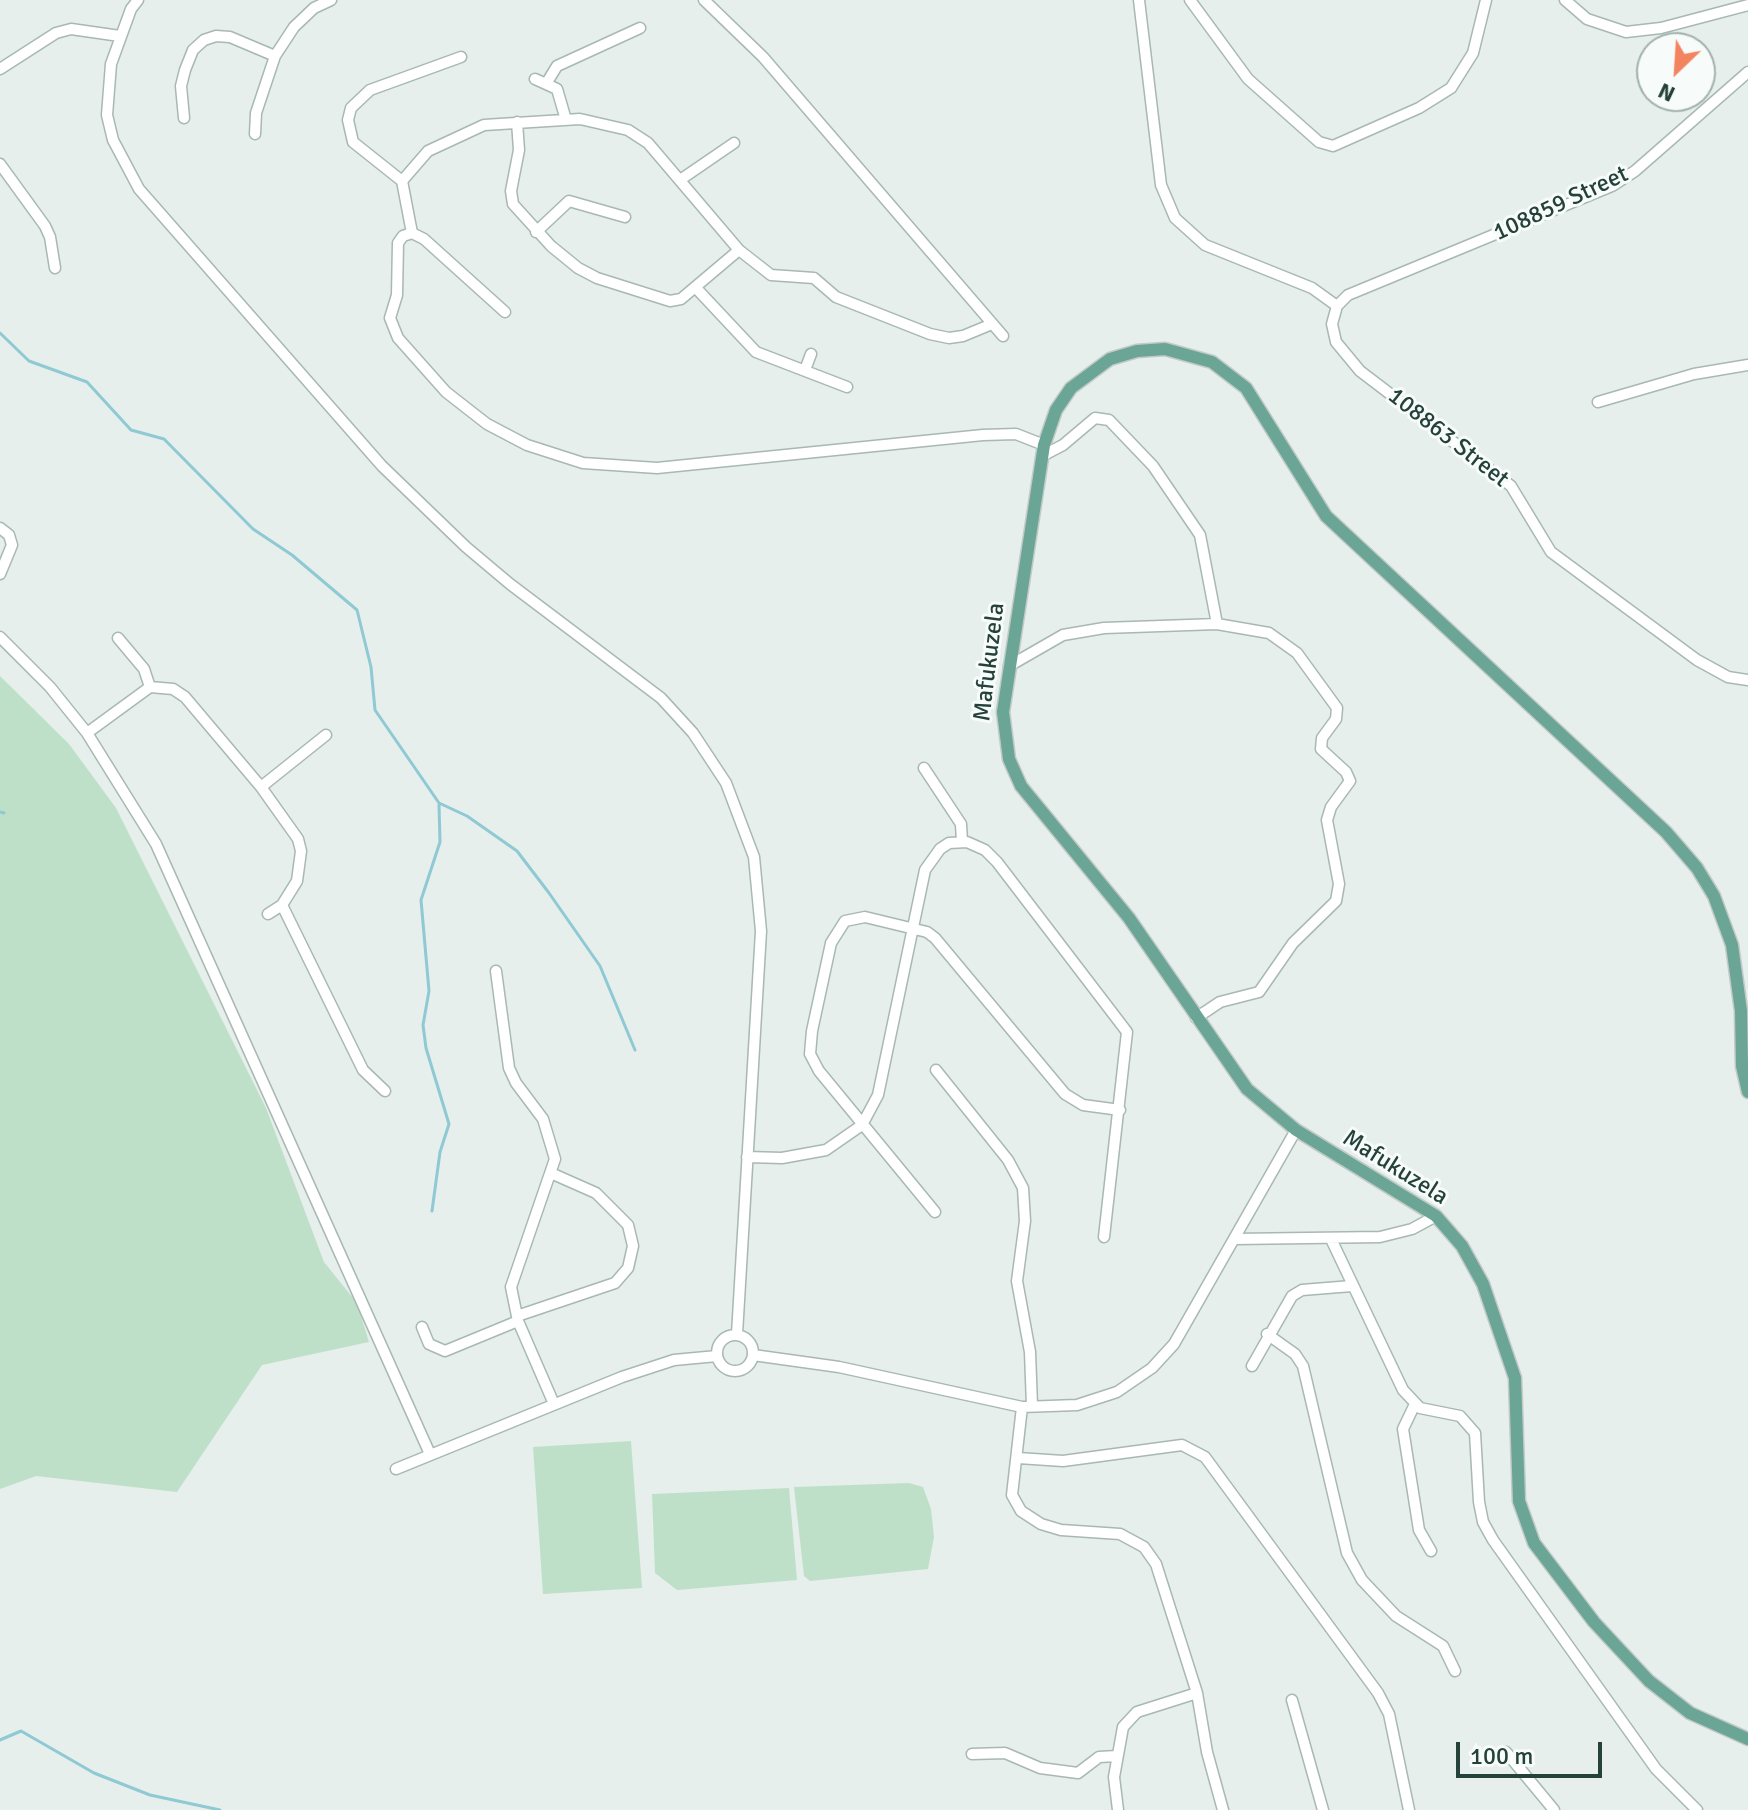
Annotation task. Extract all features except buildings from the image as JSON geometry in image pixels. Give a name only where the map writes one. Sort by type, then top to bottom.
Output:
[{"type":"main road","name":"Mafukuzela","points":[[1748,1092],[1742,1066],[1741,1011],[1732,945],[1714,896],[1697,868],[1666,832],[1326,516],[1246,388],[1212,362],[1165,349],[1137,351],[1110,359],[1071,388],[1056,410],[1043,450],[1009,666],[1004,735],[1009,759],[1021,786],[1129,918],[1247,1089],[1296,1130],[1436,1216],[1471,1261],[1501,1330],[1515,1378],[1519,1501],[1524,1520],[1545,1561],[1594,1622],[1649,1681],[1690,1713],[1748,1739]]},
{"type":"street","points":[[138,0],[120,36],[111,64],[107,115],[113,140],[139,189],[382,466],[488,566],[661,698],[693,733],[726,783],[754,857],[760,900],[737,1334]]},
{"type":"street","points":[[255,134],[256,113],[275,56],[294,27],[314,8],[331,0]]},
{"type":"street","points":[[704,0],[763,57],[1003,336]]},
{"type":"street","points":[[1139,0],[1161,185],[1175,218],[1205,245],[1312,288],[1337,306]]},
{"type":"street","points":[[1190,0],[1248,79],[1311,136],[1333,146],[1419,108],[1451,88],[1473,53],[1486,0]]},
{"type":"street","points":[[1565,0],[1595,23],[1626,32],[1661,28],[1748,5]]},
{"type":"street","points":[[566,120],[562,97],[557,89],[541,81],[557,66],[640,28]]},
{"type":"street","points":[[0,69],[56,33],[71,29],[120,36]]},
{"type":"street","points":[[184,118],[181,86],[185,70],[193,50],[204,40],[216,36],[230,37],[275,56]]},
{"type":"street","points":[[412,233],[402,181],[353,142],[348,120],[351,108],[370,90],[461,57]]},
{"type":"street","name":"108859 Street","points":[[1337,306],[1348,295],[1612,186],[1635,171],[1748,72]]},
{"type":"street","points":[[402,181],[428,151],[484,125],[580,119],[628,130],[648,143],[739,250],[771,275],[814,278],[836,297],[930,334],[949,338],[963,336],[992,324]]},
{"type":"street","points":[[517,122],[519,150],[511,191],[513,204],[536,232],[578,268],[597,278],[670,301],[681,299],[696,288],[739,250]]},
{"type":"street","points":[[680,180],[734,143]]},
{"type":"street","points":[[0,164],[50,237],[55,268]]},
{"type":"street","points":[[536,232],[569,201],[625,217]]},
{"type":"street","points":[[505,312],[424,239],[412,233],[403,236],[398,243],[397,295],[391,326],[446,392],[487,424],[527,445],[583,463],[657,468],[1016,434],[1043,450],[1063,445],[1095,418],[1109,420],[1153,466],[1200,535],[1217,624]]},
{"type":"street","points":[[696,288],[749,347],[847,387]]},
{"type":"street","name":"108863 Street","points":[[1337,306],[1333,333],[1348,360],[1511,486],[1551,552],[1697,660],[1728,677],[1748,680]]},
{"type":"street","points":[[805,370],[811,354]]},
{"type":"street","points":[[1598,402],[1694,374],[1748,365]]},
{"type":"street","points":[[0,528],[9,535],[12,545],[10,558],[0,574]]},
{"type":"street","points":[[1009,666],[1063,635],[1104,628],[1217,624],[1269,633],[1297,653],[1337,708],[1336,719],[1320,744],[1321,749],[1346,772],[1350,781],[1331,807],[1327,820],[1339,884],[1336,901],[1293,943],[1259,992],[1220,1002],[1196,1018]]},
{"type":"street","points":[[0,637],[50,687],[87,733],[156,844],[430,1454]]},
{"type":"street","points":[[118,638],[139,660],[150,687]]},
{"type":"street","points":[[87,733],[150,687],[173,689],[185,697],[292,827],[301,851],[297,881],[282,905],[268,914]]},
{"type":"street","points":[[261,787],[326,735]]},
{"type":"street","points":[[924,768],[961,824],[962,842]]},
{"type":"street","points":[[747,1157],[810,1155],[842,1142],[862,1125],[878,1095],[928,862],[949,843],[962,842],[985,850],[997,862],[1123,1022],[1128,1045],[1104,1237]]},
{"type":"street","points":[[282,905],[363,1070],[385,1091]]},
{"type":"street","points":[[935,1212],[819,1071],[810,1054],[831,943],[839,926],[858,917],[913,929],[935,938],[1065,1094],[1083,1105],[1120,1110]]},
{"type":"street","points":[[496,971],[509,1068],[516,1083],[543,1119],[555,1159],[553,1174],[513,1278],[512,1295],[517,1319],[554,1404]]},
{"type":"street","points":[[936,1070],[1008,1160],[1023,1188],[1025,1221],[1017,1281],[1030,1352],[1027,1406],[1012,1495],[1021,1511],[1041,1524],[1061,1530],[1120,1534],[1150,1555],[1197,1693],[1207,1752],[1223,1810]]},
{"type":"street","points":[[753,1355],[839,1367],[1027,1406],[1077,1405],[1117,1392],[1152,1368],[1174,1344],[1296,1130]]},
{"type":"street","points":[[422,1327],[429,1344],[445,1351],[517,1319],[615,1283],[628,1268],[633,1239],[628,1225],[596,1193],[553,1174]]},
{"type":"street","points":[[1235,1239],[1396,1235],[1436,1216]]},
{"type":"street","points":[[1331,1239],[1398,1380],[1415,1404],[1430,1412],[1460,1416],[1470,1423],[1475,1433],[1479,1502],[1488,1531],[1656,1769],[1697,1810]]},
{"type":"street","points":[[1252,1366],[1267,1334],[1292,1296],[1302,1290],[1352,1286]]},
{"type":"street","points":[[737,1334],[747,1339],[753,1355],[749,1365],[735,1371],[721,1365],[717,1356],[719,1343],[737,1334]]},
{"type":"street","points":[[1267,1334],[1295,1354],[1303,1366],[1347,1553],[1362,1580],[1396,1616],[1443,1646],[1455,1671]]},
{"type":"street","points":[[396,1469],[554,1404],[674,1360],[717,1356]]},
{"type":"street","points":[[1415,1404],[1403,1429],[1419,1530],[1431,1551]]},
{"type":"street","points":[[1018,1458],[1063,1461],[1182,1445],[1205,1457],[1378,1693],[1391,1725],[1409,1810]]},
{"type":"street","points":[[1118,1810],[1114,1777],[1123,1727],[1137,1712],[1197,1693]]},
{"type":"street","points":[[1292,1700],[1323,1810]]},
{"type":"street","points":[[1506,1752],[1554,1810]]},
{"type":"street","points":[[972,1754],[1008,1754],[1040,1768],[1078,1773],[1099,1757],[1117,1756]]},
{"type":"green space","points":[[0,676],[69,744],[116,808],[266,1108],[324,1262],[357,1303],[369,1342],[262,1365],[177,1492],[36,1476],[0,1489]]},
{"type":"green space","points":[[631,1441],[642,1588],[543,1594],[533,1447]]},
{"type":"green space","points":[[909,1483],[923,1487],[931,1509],[934,1537],[928,1569],[810,1581],[804,1576],[794,1487]]},
{"type":"green space","points":[[789,1488],[797,1580],[677,1590],[655,1573],[652,1494]]},
{"type":"waterway","points":[[0,333],[29,361],[87,382],[131,430],[164,439],[253,529],[292,555],[357,610],[371,667],[375,710],[439,803],[467,816],[517,851],[600,966],[635,1050]]},
{"type":"waterway","points":[[432,1211],[440,1152],[449,1124],[426,1048],[423,1025],[429,991],[421,900],[440,842],[439,805]]},
{"type":"waterway","points":[[0,812],[4,813]]},
{"type":"waterway","points":[[0,1740],[21,1731],[94,1773],[150,1795],[220,1810]]}]
